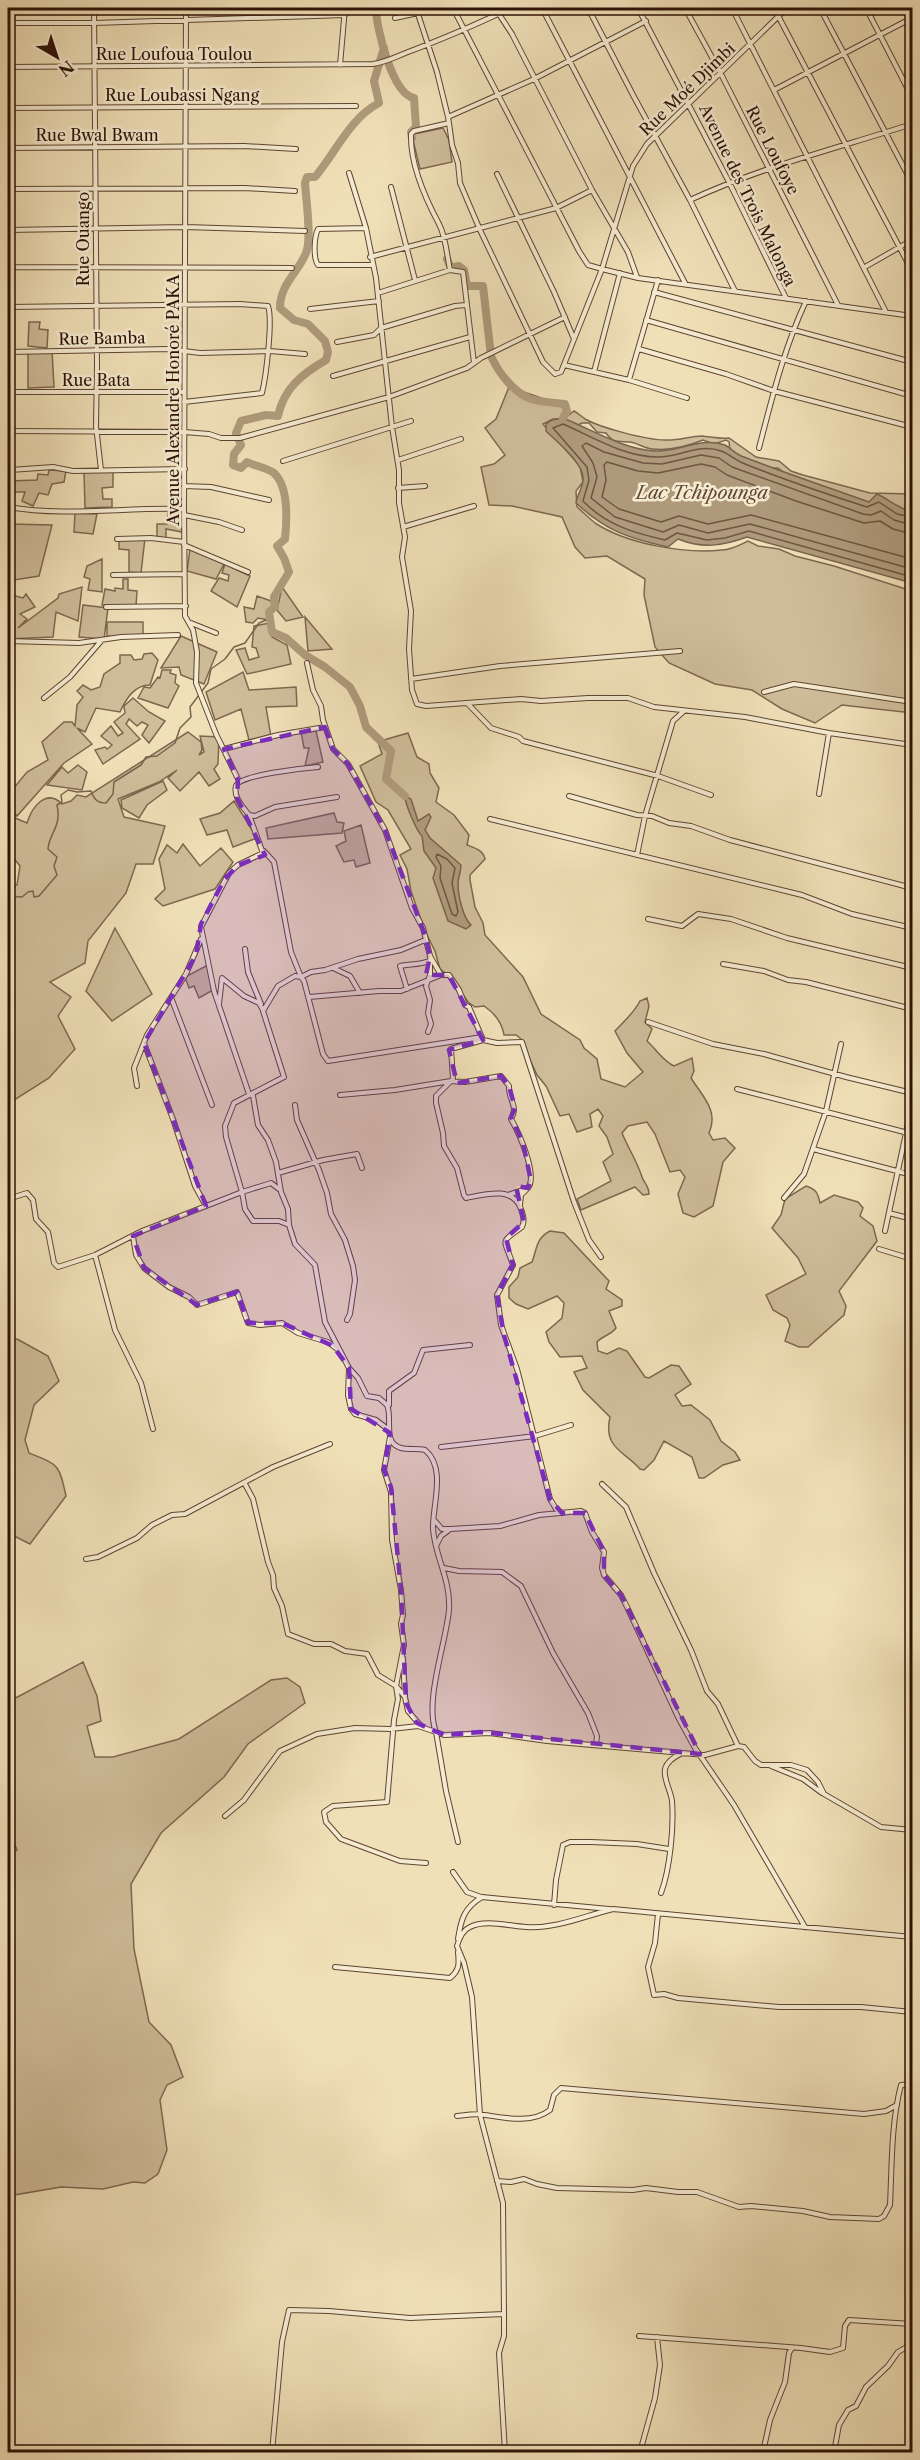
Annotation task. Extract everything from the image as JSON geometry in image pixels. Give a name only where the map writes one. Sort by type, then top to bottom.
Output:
[{"type":"street","points":[[8,8],[8,177]]},
{"type":"street","name":"Rue Ouango","points":[[94,8],[96,432],[100,470]]},
{"type":"street","name":"Avenue Alexandre Honoré PAKA","points":[[186,8],[184,574],[185,616],[190,623],[197,652],[196,683],[216,734],[239,781],[236,786],[237,798],[249,815],[264,851],[274,862],[291,952],[306,985],[323,1054],[328,1060],[482,1039]]},
{"type":"street","points":[[340,65],[345,8]]},
{"type":"street","points":[[453,8],[497,96],[588,265],[638,278],[912,316]]},
{"type":"street","points":[[495,8],[512,34],[592,190],[628,252],[638,278]]},
{"type":"street","name":"Rue Loufoua Toulou","points":[[8,68],[340,65],[390,62],[405,53],[463,31],[511,8]]},
{"type":"street","points":[[542,8],[685,284]]},
{"type":"street","points":[[588,8],[690,200],[735,292]]},
{"type":"street","name":"Avenue des Trois Malonga","points":[[638,8],[689,103],[786,299]]},
{"type":"street","name":"Rue Loufoye","points":[[685,8],[720,72],[838,306]]},
{"type":"street","points":[[732,8],[887,312]]},
{"type":"street","points":[[774,8],[912,271]]},
{"type":"street","name":"Rue Moé Djimbi","points":[[564,365],[602,269],[639,155],[720,72],[787,8]]},
{"type":"street","points":[[820,8],[912,183]]},
{"type":"street","points":[[866,8],[912,97]]},
{"type":"street","points":[[395,18],[417,10],[448,117],[460,183],[543,362],[552,372],[559,374],[564,365],[629,380],[687,398]]},
{"type":"street","points":[[8,23],[94,23],[345,15]]},
{"type":"street","points":[[774,90],[912,18]]},
{"type":"street","points":[[448,117],[534,79],[646,21]]},
{"type":"street","name":"Rue Loubassi Ngang","points":[[8,108],[356,106]]},
{"type":"street","points":[[449,123],[414,131],[411,135],[419,178],[434,218],[439,225],[450,270]]},
{"type":"street","points":[[690,200],[729,182],[769,168],[912,124]]},
{"type":"street","name":"Rue Bwal Bwam","points":[[8,148],[244,146],[296,149]]},
{"type":"street","points":[[349,173],[366,228],[378,293],[392,427],[398,460],[398,488],[405,537],[402,557],[412,617],[409,649],[411,679],[417,704],[421,706],[521,699],[541,701],[621,698],[654,707],[745,717],[829,733],[912,745]]},
{"type":"street","points":[[498,174],[574,340]]},
{"type":"street","points":[[391,187],[415,280]]},
{"type":"street","points":[[8,189],[245,188],[295,191]]},
{"type":"street","points":[[370,257],[480,230],[556,208],[592,190]]},
{"type":"street","points":[[8,205],[10,470],[8,477]]},
{"type":"street","points":[[8,230],[186,227],[305,231]]},
{"type":"street","points":[[366,228],[318,229],[315,237],[315,260],[318,265],[372,265]]},
{"type":"street","points":[[866,267],[912,240]]},
{"type":"street","points":[[8,267],[292,268]]},
{"type":"street","points":[[378,293],[450,270],[463,272],[474,364]]},
{"type":"street","points":[[594,372],[620,273]]},
{"type":"street","points":[[629,380],[658,280]]},
{"type":"street","points":[[654,292],[912,362]]},
{"type":"street","points":[[310,309],[379,301]]},
{"type":"street","points":[[759,448],[793,329],[806,301]]},
{"type":"street","points":[[8,308],[184,304],[268,306],[268,351],[261,394],[184,402]]},
{"type":"street","points":[[337,342],[374,335],[381,328],[455,306],[466,305]]},
{"type":"street","points":[[9,431],[184,432],[209,434],[221,438],[240,438],[389,397],[438,380],[565,317]]},
{"type":"street","points":[[646,320],[912,396]]},
{"type":"street","points":[[333,376],[470,337]]},
{"type":"street","points":[[639,349],[726,374],[774,391],[911,427],[912,417]]},
{"type":"street","name":"Rue Bamba","points":[[8,352],[268,351],[305,354]]},
{"type":"street","name":"Rue Bata","points":[[8,392],[184,392]]},
{"type":"street","points":[[283,461],[411,421]]},
{"type":"street","points":[[398,460],[461,439]]},
{"type":"street","points":[[10,470],[53,467],[73,471],[185,469]]},
{"type":"street","points":[[184,486],[212,487],[269,500]]},
{"type":"street","points":[[398,488],[425,486]]},
{"type":"street","points":[[402,527],[474,506]]},
{"type":"street","points":[[8,507],[41,511],[86,512],[184,509]]},
{"type":"street","points":[[184,515],[219,522],[242,530]]},
{"type":"street","points":[[117,539],[151,538],[184,544],[248,572]]},
{"type":"street","points":[[113,574],[184,574]]},
{"type":"street","points":[[106,607],[186,606]]},
{"type":"street","points":[[190,623],[216,633]]},
{"type":"street","points":[[8,641],[79,642],[178,636]]},
{"type":"street","points":[[44,698],[70,677],[102,640]]},
{"type":"street","points":[[411,679],[500,666],[680,651]]},
{"type":"street","points":[[307,663],[313,690],[321,706],[333,749],[348,764],[385,830],[412,908],[423,928],[429,958],[429,980],[426,986],[430,997],[428,1013],[431,1024],[428,1032]]},
{"type":"street","points":[[764,692],[794,684],[912,702]]},
{"type":"street","points":[[467,704],[491,728],[519,737],[523,741],[658,776],[711,795]]},
{"type":"street","points":[[637,855],[645,816],[673,721],[685,710]]},
{"type":"street","points":[[224,749],[278,735],[325,727]]},
{"type":"street","points":[[819,794],[829,733]]},
{"type":"street","points":[[239,781],[262,774],[318,766]]},
{"type":"street","points":[[569,796],[680,826],[691,826],[741,843],[912,888]]},
{"type":"street","points":[[249,815],[255,816],[275,807],[337,797]]},
{"type":"street","points":[[912,818],[908,840],[912,843]]},
{"type":"street","points":[[490,819],[802,895],[852,914],[912,928]]},
{"type":"street","points":[[137,1086],[134,1068],[144,1043],[172,1000],[198,951],[201,924],[229,873],[243,862],[261,856],[264,851]]},
{"type":"street","points":[[648,919],[682,926],[698,914],[731,920],[787,938],[912,968]]},
{"type":"street","points":[[201,939],[219,1006],[249,1094],[254,1099],[258,1125],[267,1140],[278,1173],[295,1244],[315,1265],[325,1322],[338,1349],[367,1396],[384,1401],[389,1409]]},
{"type":"street","points":[[263,1011],[278,986],[294,976],[301,977],[358,959],[401,950],[425,940]]},
{"type":"street","points":[[245,949],[248,972],[259,995],[263,1011]]},
{"type":"street","points":[[429,958],[441,975]]},
{"type":"street","points":[[406,989],[400,966],[422,964],[429,958]]},
{"type":"street","points":[[723,964],[754,969],[788,980],[806,982],[912,1009]]},
{"type":"street","points":[[332,968],[350,976],[360,993]]},
{"type":"street","points":[[309,998],[398,992],[441,975],[449,975],[459,990],[482,1039]]},
{"type":"street","points":[[219,1006],[222,978],[244,996],[260,1003],[263,1011],[284,1077],[234,1103],[225,1126],[226,1137],[242,1192],[244,1209],[253,1221],[279,1221],[289,1225]]},
{"type":"street","points":[[172,1000],[212,1105]]},
{"type":"street","points":[[648,1022],[713,1044],[764,1054],[912,1093]]},
{"type":"street","points":[[520,1205],[500,1193],[466,1198],[457,1168],[444,1146],[436,1096],[452,1081],[454,1076],[450,1050],[482,1039],[497,1043],[522,1042],[574,1202],[589,1240],[601,1257]]},
{"type":"street","points":[[144,1043],[195,1186],[206,1206]]},
{"type":"street","points":[[784,1198],[804,1174],[826,1111],[841,1044]]},
{"type":"street","points":[[339,1095],[501,1076],[509,1086],[509,1096],[516,1113],[511,1119],[525,1149],[531,1181],[521,1195],[520,1205],[524,1225],[511,1232],[506,1239],[513,1265],[497,1295],[504,1335],[517,1369],[550,1499],[556,1509],[562,1513]]},
{"type":"street","points":[[737,1089],[912,1134]]},
{"type":"street","points":[[295,1105],[297,1120],[327,1193],[331,1214],[345,1240],[354,1271],[353,1295],[347,1320]]},
{"type":"street","points":[[885,1231],[912,1105]]},
{"type":"street","points":[[813,1149],[912,1175]]},
{"type":"street","points":[[278,1173],[333,1157],[357,1154],[362,1168]]},
{"type":"street","points":[[8,1199],[27,1193],[33,1200],[36,1219],[48,1232],[54,1263],[58,1267],[95,1255],[169,1219],[242,1192],[271,1183],[281,1192]]},
{"type":"street","points":[[508,1196],[528,1188]]},
{"type":"street","points":[[889,1213],[912,1219]]},
{"type":"street","points":[[133,1236],[136,1255],[144,1268],[169,1287],[189,1297],[197,1305],[237,1292],[248,1323],[260,1325],[282,1323],[298,1333],[328,1342],[338,1349]]},
{"type":"street","points":[[879,1249],[912,1259]]},
{"type":"street","points":[[95,1255],[115,1330],[141,1383],[153,1429]]},
{"type":"street","points":[[470,1345],[423,1350],[414,1373],[389,1391],[390,1437],[384,1470],[391,1492],[392,1540],[402,1598],[405,1696],[408,1711],[417,1723],[444,1735],[480,1732],[547,1742],[620,1749],[705,1755],[738,1746],[744,1747],[761,1765],[791,1765],[807,1770],[818,1782],[824,1794]]},
{"type":"street","points":[[349,1368],[348,1395],[351,1409],[355,1414],[376,1420],[389,1430]]},
{"type":"street","points":[[441,1447],[535,1436],[571,1425]]},
{"type":"street","points":[[390,1437],[398,1447],[425,1450],[432,1458],[437,1485],[433,1519],[436,1547],[444,1568],[449,1609],[434,1695],[433,1723],[458,1842]]},
{"type":"street","points":[[86,1559],[98,1557],[137,1538],[153,1525],[172,1515],[185,1514],[245,1484],[273,1467],[330,1444]]},
{"type":"street","points":[[245,1484],[253,1499],[273,1575],[274,1588],[282,1606],[288,1634],[314,1644],[331,1644],[345,1651],[367,1654],[378,1674],[396,1686],[405,1696]]},
{"type":"street","points":[[603,1484],[626,1507],[654,1573],[691,1650],[707,1691],[718,1704],[738,1746]]},
{"type":"street","points":[[433,1519],[442,1528],[450,1529],[500,1526],[539,1515],[581,1511],[585,1513],[592,1532],[604,1552],[602,1568],[604,1575],[621,1595],[678,1717],[734,1804],[806,1928]]},
{"type":"street","points":[[436,1547],[437,1541],[450,1529]]},
{"type":"street","points":[[444,1568],[459,1571],[502,1572],[521,1586],[553,1653],[588,1713],[597,1736],[596,1745]]},
{"type":"street","points":[[403,1655],[396,1686],[398,1699],[387,1802],[333,1806],[324,1812],[326,1822],[345,1841],[408,1863],[426,1863]]},
{"type":"street","points":[[225,1816],[244,1800],[280,1751],[287,1747],[326,1732],[355,1728],[424,1728]]},
{"type":"street","points":[[661,1893],[667,1877],[673,1829],[672,1803],[665,1768],[674,1757],[682,1753]]},
{"type":"street","points":[[767,1765],[797,1776],[881,1827],[912,1830]]},
{"type":"street","points":[[555,1905],[556,1880],[563,1845],[570,1842],[591,1842],[637,1844],[669,1849]]},
{"type":"street","points":[[453,1872],[467,1892],[482,1897],[912,1937]]},
{"type":"street","points":[[335,1967],[450,1978],[457,1973],[459,1965],[457,1946],[462,1915],[471,1904],[482,1897]]},
{"type":"street","points":[[505,2452],[499,2353],[504,2336],[505,2250],[502,2232],[504,2220],[497,2181],[480,2115],[472,1997],[464,1963],[457,1946],[461,1935],[469,1927],[489,1924],[528,1928],[557,1926],[613,1909]]},
{"type":"street","points":[[658,1914],[655,1943],[648,1967],[654,1995],[664,1994],[678,1998],[779,2007],[861,2007],[912,2012]]},
{"type":"street","points":[[497,2181],[511,2182],[524,2179],[557,2188],[633,2190],[646,2188],[698,2192],[739,2207],[803,2211],[830,2217],[879,2219],[884,2216],[890,2205],[897,2105],[901,2085],[912,2084]]},
{"type":"street","points":[[457,2116],[535,2118],[549,2110],[554,2095],[561,2088],[864,2114],[886,2111],[897,2105]]},
{"type":"street","points":[[272,2452],[282,2342],[289,2310],[410,2318],[504,2314]]},
{"type":"street","points":[[639,2336],[830,2352],[839,2351],[844,2344],[845,2326],[853,2319],[912,2324]]},
{"type":"street","points":[[640,2452],[655,2398],[660,2365],[657,2337]]},
{"type":"street","points":[[834,2452],[839,2425],[848,2410],[856,2406],[866,2386],[886,2368],[898,2352],[912,2344]]},
{"type":"street","points":[[763,2452],[770,2420],[785,2382],[789,2353],[792,2348]]},
{"type":"highlighted area","points":[[325,727],[333,749],[348,764],[385,830],[425,935],[430,956],[426,975],[449,975],[483,1040],[449,1050],[457,1083],[501,1076],[509,1086],[515,1108],[511,1117],[523,1143],[531,1181],[528,1188],[516,1186],[524,1222],[506,1238],[513,1265],[497,1295],[504,1335],[550,1499],[562,1513],[585,1513],[604,1552],[604,1575],[621,1595],[700,1754],[480,1732],[444,1735],[417,1723],[406,1703],[401,1590],[391,1487],[384,1470],[390,1433],[351,1409],[349,1368],[333,1346],[282,1323],[248,1323],[237,1292],[197,1305],[144,1268],[133,1236],[206,1206],[144,1043],[196,955],[201,924],[224,880],[238,865],[265,855],[237,798],[238,780],[224,749]]},
{"type":"shaded area","points":[[443,128],[449,140],[452,162],[420,169],[413,140],[414,134]]},
{"type":"shaded area","points":[[29,322],[40,322],[39,329],[48,330],[47,348],[28,346]]},
{"type":"shaded area","points":[[52,350],[54,387],[28,388],[28,351]]},
{"type":"shaded area","points":[[509,387],[559,404],[569,415],[574,411],[585,419],[624,433],[665,440],[702,436],[729,438],[756,457],[779,461],[791,471],[803,475],[870,493],[912,494],[912,513],[842,496],[805,484],[778,468],[765,468],[730,450],[729,442],[726,440],[714,444],[703,440],[679,448],[653,449],[614,440],[606,433],[597,432],[589,423],[582,423],[572,428],[565,421],[566,419],[553,419],[543,424],[580,466],[583,482],[576,491],[577,507],[595,523],[623,537],[674,549],[707,551],[725,550],[748,541],[758,546],[779,549],[795,556],[912,591],[912,713],[842,705],[815,723],[782,709],[752,690],[715,684],[669,663],[655,647],[644,595],[645,579],[607,556],[585,558],[575,547],[562,517],[512,506],[489,505],[481,467],[494,464],[505,455],[485,428],[496,419]]},
{"type":"shaded area","points":[[49,470],[66,471],[64,482],[52,484],[48,495],[39,493],[33,506],[22,501],[25,492],[8,492],[9,481],[37,480],[38,474],[48,475]]},
{"type":"shaded area","points":[[84,471],[113,471],[113,487],[102,488],[103,499],[112,499],[112,507],[85,508]]},
{"type":"shaded area","points":[[168,510],[183,511],[182,532],[166,529],[166,538],[157,537],[157,524],[167,524]]},
{"type":"shaded area","points":[[75,513],[97,514],[93,534],[74,532]]},
{"type":"shaded area","points":[[8,524],[52,525],[39,576],[14,580],[8,566]]},
{"type":"shaded area","points":[[145,538],[141,573],[129,572],[129,550],[119,549],[119,539]]},
{"type":"shaded area","points":[[190,549],[224,564],[216,579],[187,571]]},
{"type":"shaded area","points":[[102,559],[102,592],[88,590],[90,579],[84,577],[87,566]]},
{"type":"shaded area","points":[[225,564],[250,576],[237,607],[211,591],[219,578],[228,581],[229,575],[222,573]]},
{"type":"shaded area","points":[[123,579],[128,579],[128,590],[137,591],[136,606],[102,605],[105,589],[115,591],[115,588],[123,589]]},
{"type":"shaded area","points":[[82,587],[78,621],[56,612],[53,637],[8,639],[8,594],[23,598],[26,594],[35,607],[20,614],[27,619],[18,628],[58,598],[59,594]]},
{"type":"shaded area","points":[[282,587],[303,617],[286,621],[277,610]]},
{"type":"shaded area","points":[[257,596],[274,602],[268,620],[258,618],[253,623],[246,622],[244,607],[254,609]]},
{"type":"shaded area","points":[[83,605],[108,608],[104,639],[79,637]]},
{"type":"shaded area","points":[[305,617],[332,649],[308,651]]},
{"type":"shaded area","points":[[107,622],[143,622],[143,637],[107,636]]},
{"type":"shaded area","points":[[270,623],[272,637],[287,645],[291,664],[247,674],[236,650],[245,648],[249,660],[259,657],[256,648],[252,647],[254,626]]},
{"type":"shaded area","points":[[181,636],[217,652],[204,684],[181,675],[179,667],[161,668]]},
{"type":"shaded area","points":[[152,653],[158,660],[150,685],[135,690],[120,712],[96,708],[85,732],[77,728],[92,744],[64,763],[17,816],[8,805],[8,795],[27,772],[48,760],[42,742],[64,722],[72,722],[75,726],[77,705],[83,697],[77,691],[83,685],[91,690],[100,687],[104,674],[120,663],[120,655],[131,655],[134,660],[142,659],[144,654]]},
{"type":"shaded area","points":[[162,670],[171,670],[170,673],[176,675],[175,683],[179,686],[168,708],[138,698],[144,687],[150,688],[158,677],[160,678]]},
{"type":"shaded area","points":[[243,672],[249,690],[296,687],[297,706],[266,707],[271,737],[249,740],[241,709],[215,720],[206,692]]},
{"type":"shaded area","points":[[133,698],[149,712],[165,721],[149,743],[142,735],[148,725],[142,722],[137,726],[129,719],[126,724],[140,739],[103,764],[95,750],[105,747],[107,749],[112,745],[101,736],[111,726],[118,736],[123,733],[114,722],[125,713],[124,706]]},
{"type":"shaded area","points":[[316,731],[323,762],[305,766],[309,748],[304,748],[301,732]]},
{"type":"shaded area","points":[[188,732],[201,742],[202,750],[199,755],[204,752],[200,736],[219,737],[218,764],[214,769],[220,779],[209,786],[199,772],[180,791],[168,778],[177,770],[159,782],[118,799],[124,817],[165,826],[153,864],[136,864],[126,893],[88,941],[85,963],[50,982],[71,997],[58,1016],[75,1049],[49,1078],[8,1104],[8,884],[17,885],[20,866],[8,851],[8,815],[27,823],[32,811],[40,801],[50,798],[62,804],[71,801],[77,795],[86,797]]},
{"type":"shaded area","points":[[408,733],[417,757],[429,764],[430,773],[439,788],[436,802],[454,815],[469,835],[467,845],[484,856],[485,859],[470,875],[470,880],[475,907],[483,923],[485,935],[523,977],[541,1014],[580,1040],[584,1048],[597,1059],[601,1079],[625,1087],[643,1072],[627,1053],[615,1031],[640,1001],[647,998],[649,1006],[645,1022],[652,1029],[647,1041],[674,1066],[692,1058],[694,1071],[691,1078],[711,1111],[712,1125],[709,1133],[713,1140],[725,1138],[735,1148],[723,1162],[713,1206],[694,1217],[683,1213],[678,1194],[685,1177],[680,1170],[670,1172],[655,1134],[647,1122],[628,1126],[622,1133],[649,1194],[643,1195],[635,1187],[581,1210],[577,1199],[611,1181],[603,1162],[613,1154],[607,1137],[599,1126],[603,1116],[598,1109],[590,1114],[592,1127],[577,1132],[569,1114],[560,1116],[520,1038],[516,1035],[504,1035],[500,1023],[492,1012],[484,1006],[475,1007],[468,1002],[452,978],[440,969],[411,891],[407,869],[400,855],[411,849],[388,810],[376,802],[360,766],[382,754],[379,745],[384,740]]},
{"type":"shaded area","points":[[78,765],[87,772],[82,790],[47,785],[62,767],[68,773]]},
{"type":"shaded area","points":[[163,781],[167,790],[147,805],[139,818],[122,808],[121,800]]},
{"type":"shaded area","points":[[234,801],[257,838],[233,847],[227,830],[207,835],[200,819],[220,813]]},
{"type":"shaded area","points":[[334,813],[337,822],[344,823],[342,833],[268,839],[266,828]]},
{"type":"shaded area","points":[[361,825],[370,863],[356,867],[354,860],[344,862],[336,846],[346,841],[344,831]]},
{"type":"shaded area","points":[[183,844],[200,866],[221,848],[233,862],[215,889],[163,906],[155,899],[165,889],[159,859],[167,845],[177,853]]},
{"type":"shaded area","points":[[115,928],[152,994],[112,1021],[86,991]]},
{"type":"shaded area","points":[[208,965],[213,990],[199,998],[194,986],[189,988],[185,977]]},
{"type":"shaded area","points":[[806,1186],[816,1192],[820,1203],[834,1195],[858,1202],[863,1208],[860,1216],[873,1226],[877,1241],[839,1291],[846,1306],[844,1315],[808,1347],[799,1347],[785,1341],[790,1325],[787,1318],[773,1310],[766,1295],[806,1274],[798,1258],[772,1228],[781,1215],[785,1199]]},
{"type":"shaded area","points":[[550,1231],[564,1233],[609,1281],[606,1289],[622,1300],[622,1306],[609,1311],[616,1328],[597,1342],[598,1351],[607,1354],[619,1348],[627,1351],[645,1377],[649,1378],[671,1365],[679,1366],[691,1384],[675,1395],[682,1406],[691,1405],[710,1420],[721,1441],[735,1452],[740,1460],[723,1465],[704,1478],[699,1478],[692,1457],[664,1441],[654,1460],[644,1470],[616,1448],[609,1436],[610,1417],[583,1390],[574,1372],[587,1368],[582,1356],[560,1357],[549,1342],[546,1332],[562,1318],[564,1303],[557,1296],[528,1309],[509,1298],[509,1287],[518,1277],[520,1268],[532,1262],[539,1240]]},
{"type":"shaded area","points":[[17,1339],[48,1356],[59,1381],[34,1405],[25,1440],[29,1453],[52,1463],[59,1471],[66,1496],[30,1544],[8,1533],[8,1341]]},
{"type":"shaded area","points":[[83,1662],[97,1696],[101,1721],[87,1726],[95,1757],[113,1757],[179,1739],[271,1680],[287,1678],[300,1687],[305,1703],[248,1744],[224,1777],[161,1833],[131,1884],[134,1949],[149,2022],[171,2045],[183,2077],[167,2085],[160,2100],[167,2150],[158,2174],[145,2183],[133,2182],[103,2189],[61,2187],[8,2196],[8,1857],[17,1850],[8,1828],[8,1702]]},
{"type":"water","name":"Lac Tchipounga","points":[[563,418],[609,439],[645,450],[674,449],[699,443],[725,445],[741,456],[869,502],[877,494],[903,509],[912,511],[912,583],[747,537],[729,543],[712,545],[678,539],[668,547],[618,532],[597,520],[576,503],[583,483],[582,474],[575,460],[546,431],[546,424]]},
{"type":"water","points":[[405,796],[411,799],[418,821],[429,814],[431,817],[425,830],[430,838],[461,865],[458,881],[459,894],[463,912],[471,925],[466,929],[448,921],[433,878],[436,868],[424,851],[422,836],[412,818]]},
{"type":"waterway","points":[[376,8],[382,44],[392,73],[406,94],[414,98],[416,127],[411,132],[412,138]]},
{"type":"waterway","points":[[384,48],[374,81],[379,103],[369,109],[352,126],[315,177],[307,177],[305,183],[309,229],[308,247],[303,260],[286,285],[281,300],[280,308],[294,320],[308,324],[325,341],[328,352],[326,360],[295,383],[285,397],[278,416],[266,415],[241,421],[236,433],[241,445],[234,454],[233,465],[241,468],[247,462],[271,471],[279,479],[285,495],[285,539],[277,546],[289,572],[274,597],[275,607],[269,612],[272,632],[286,638],[305,655],[325,667],[350,687],[360,706],[366,727],[391,751],[386,779],[405,796]]},
{"type":"waterway","points":[[447,259],[451,268],[459,266],[464,270],[467,286],[483,286],[491,356],[502,375],[519,392],[531,399],[565,404],[567,411],[563,418]]},
{"type":"waterway","points":[[8,896],[22,897],[33,891],[34,897],[39,896],[57,875],[54,866],[57,857],[48,849],[57,824],[57,805],[62,802],[61,795],[68,790],[91,791],[96,800],[106,803],[113,794],[114,782],[141,765],[146,757],[157,756],[175,743],[180,728],[191,717],[190,707],[208,683],[211,669],[225,659],[234,647],[245,643],[259,623],[269,619]]}]
